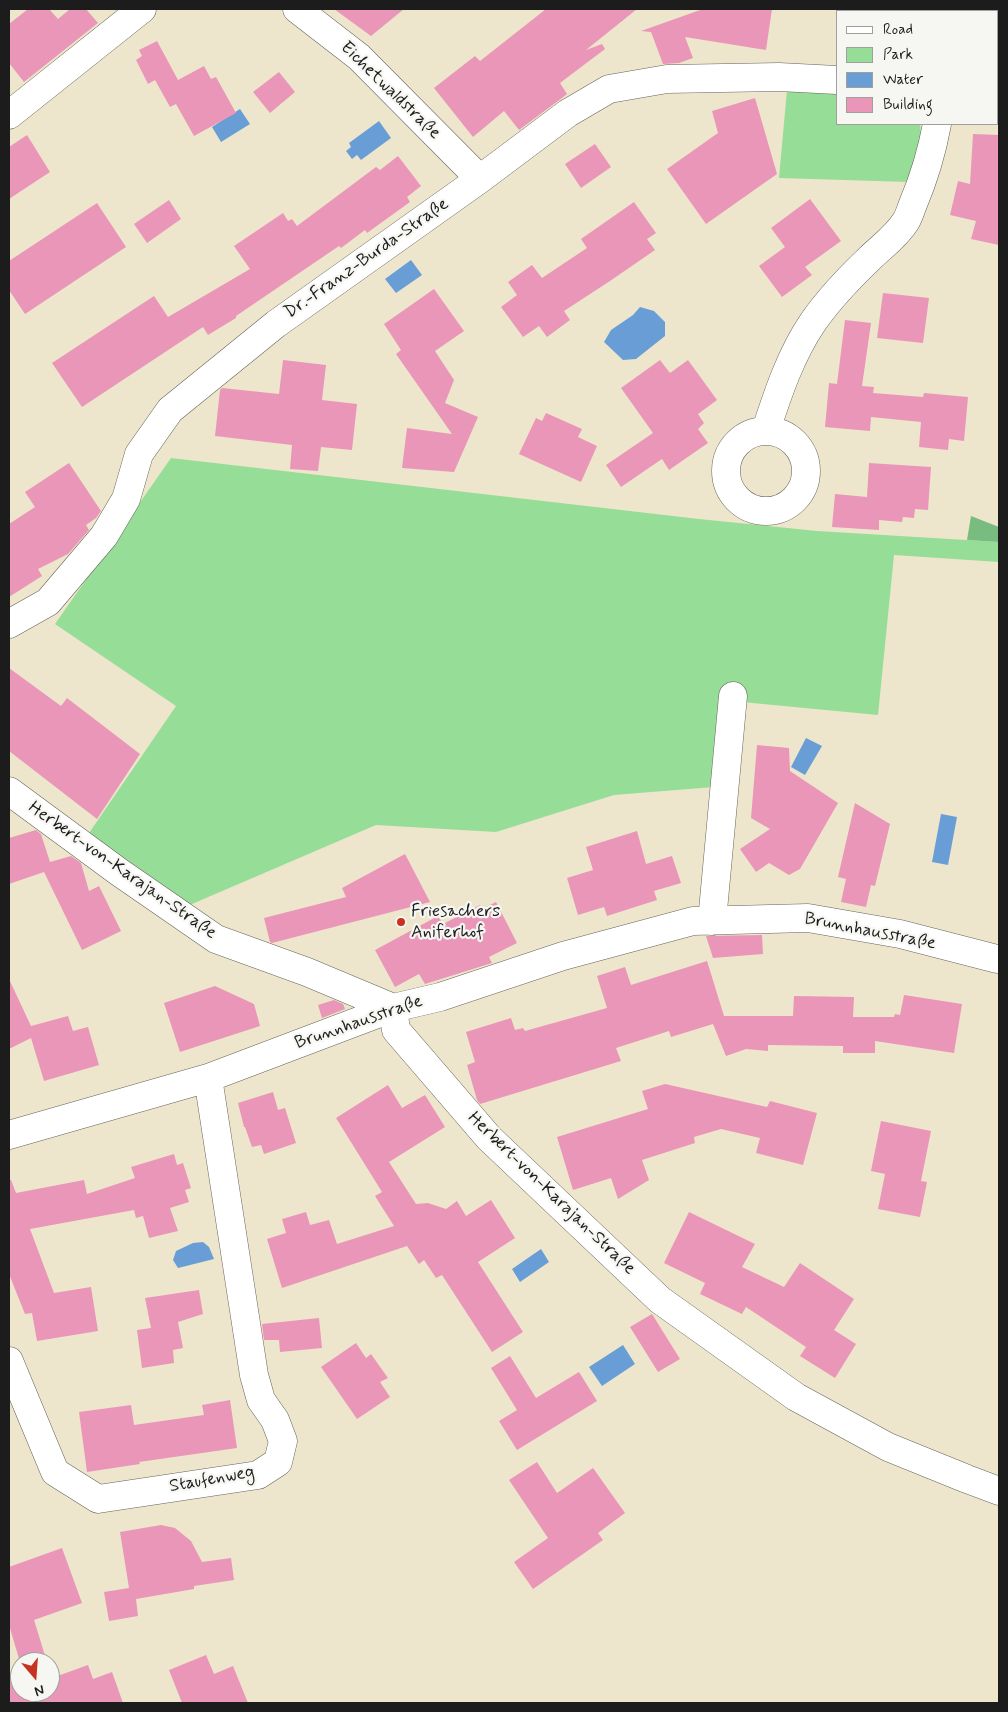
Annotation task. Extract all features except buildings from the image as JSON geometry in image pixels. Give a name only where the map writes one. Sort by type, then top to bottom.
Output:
[{"type":"street","points":[[9,115],[142,9]]},
{"type":"street","name":"Eichetwaldstraße","points":[[297,9],[359,56],[480,179]]},
{"type":"street","name":"Dr.-Franz-Burda-Straße","points":[[9,624],[48,602],[104,536],[126,499],[139,454],[170,410],[276,324],[480,179],[568,113],[609,89],[667,79],[779,76],[836,80]]},
{"type":"street","points":[[766,430],[802,340],[814,321],[830,299],[869,259],[887,244],[906,221],[919,191],[933,146],[937,125]]},
{"type":"street","points":[[712,921],[733,696]]},
{"type":"street","name":"Herbert-von-Karajan-Straße","points":[[9,791],[119,872],[216,939],[307,972],[393,1008],[396,1030],[489,1138],[660,1300],[796,1397],[888,1447],[966,1480],[999,1491]]},
{"type":"street","name":"Brunnhausstraße","points":[[9,1136],[208,1078],[393,1008],[440,997],[564,956],[693,921],[808,918],[900,934],[997,960]]},
{"type":"street","name":"Staufenweg","points":[[9,1361],[55,1472],[98,1499],[258,1474],[278,1462],[283,1441],[276,1420],[260,1400],[254,1375],[208,1078]]},
{"type":"green space","points":[[787,90],[836,92],[836,125],[920,125],[922,141],[909,182],[779,178]]},
{"type":"green space","points":[[171,458],[817,531],[999,542],[999,562],[894,555],[878,715],[721,700],[714,787],[614,795],[496,832],[376,825],[185,907],[87,836],[176,706],[55,624]]},
{"type":"green space","points":[[971,516],[999,527],[999,542],[967,540]]},
{"type":"water","points":[[240,109],[250,124],[221,142],[212,127]]},
{"type":"water","points":[[379,121],[391,138],[361,160],[357,155],[352,159],[346,151],[351,147],[349,143]]},
{"type":"water","points":[[411,260],[422,275],[396,293],[385,279]]},
{"type":"water","points":[[640,307],[654,311],[665,322],[665,336],[636,359],[623,360],[604,342],[611,330],[633,315]]},
{"type":"water","points":[[806,738],[822,746],[805,775],[791,767]]},
{"type":"water","points":[[941,814],[957,817],[948,865],[932,862]]},
{"type":"water","points":[[203,1242],[209,1247],[214,1259],[178,1268],[173,1260],[176,1251],[193,1243]]},
{"type":"water","points":[[541,1249],[549,1262],[520,1282],[512,1269]]},
{"type":"water","points":[[623,1345],[635,1364],[602,1386],[589,1367]]},
{"type":"place","name":"Friesachers Aniferhof","points":[[401,922]]}]
